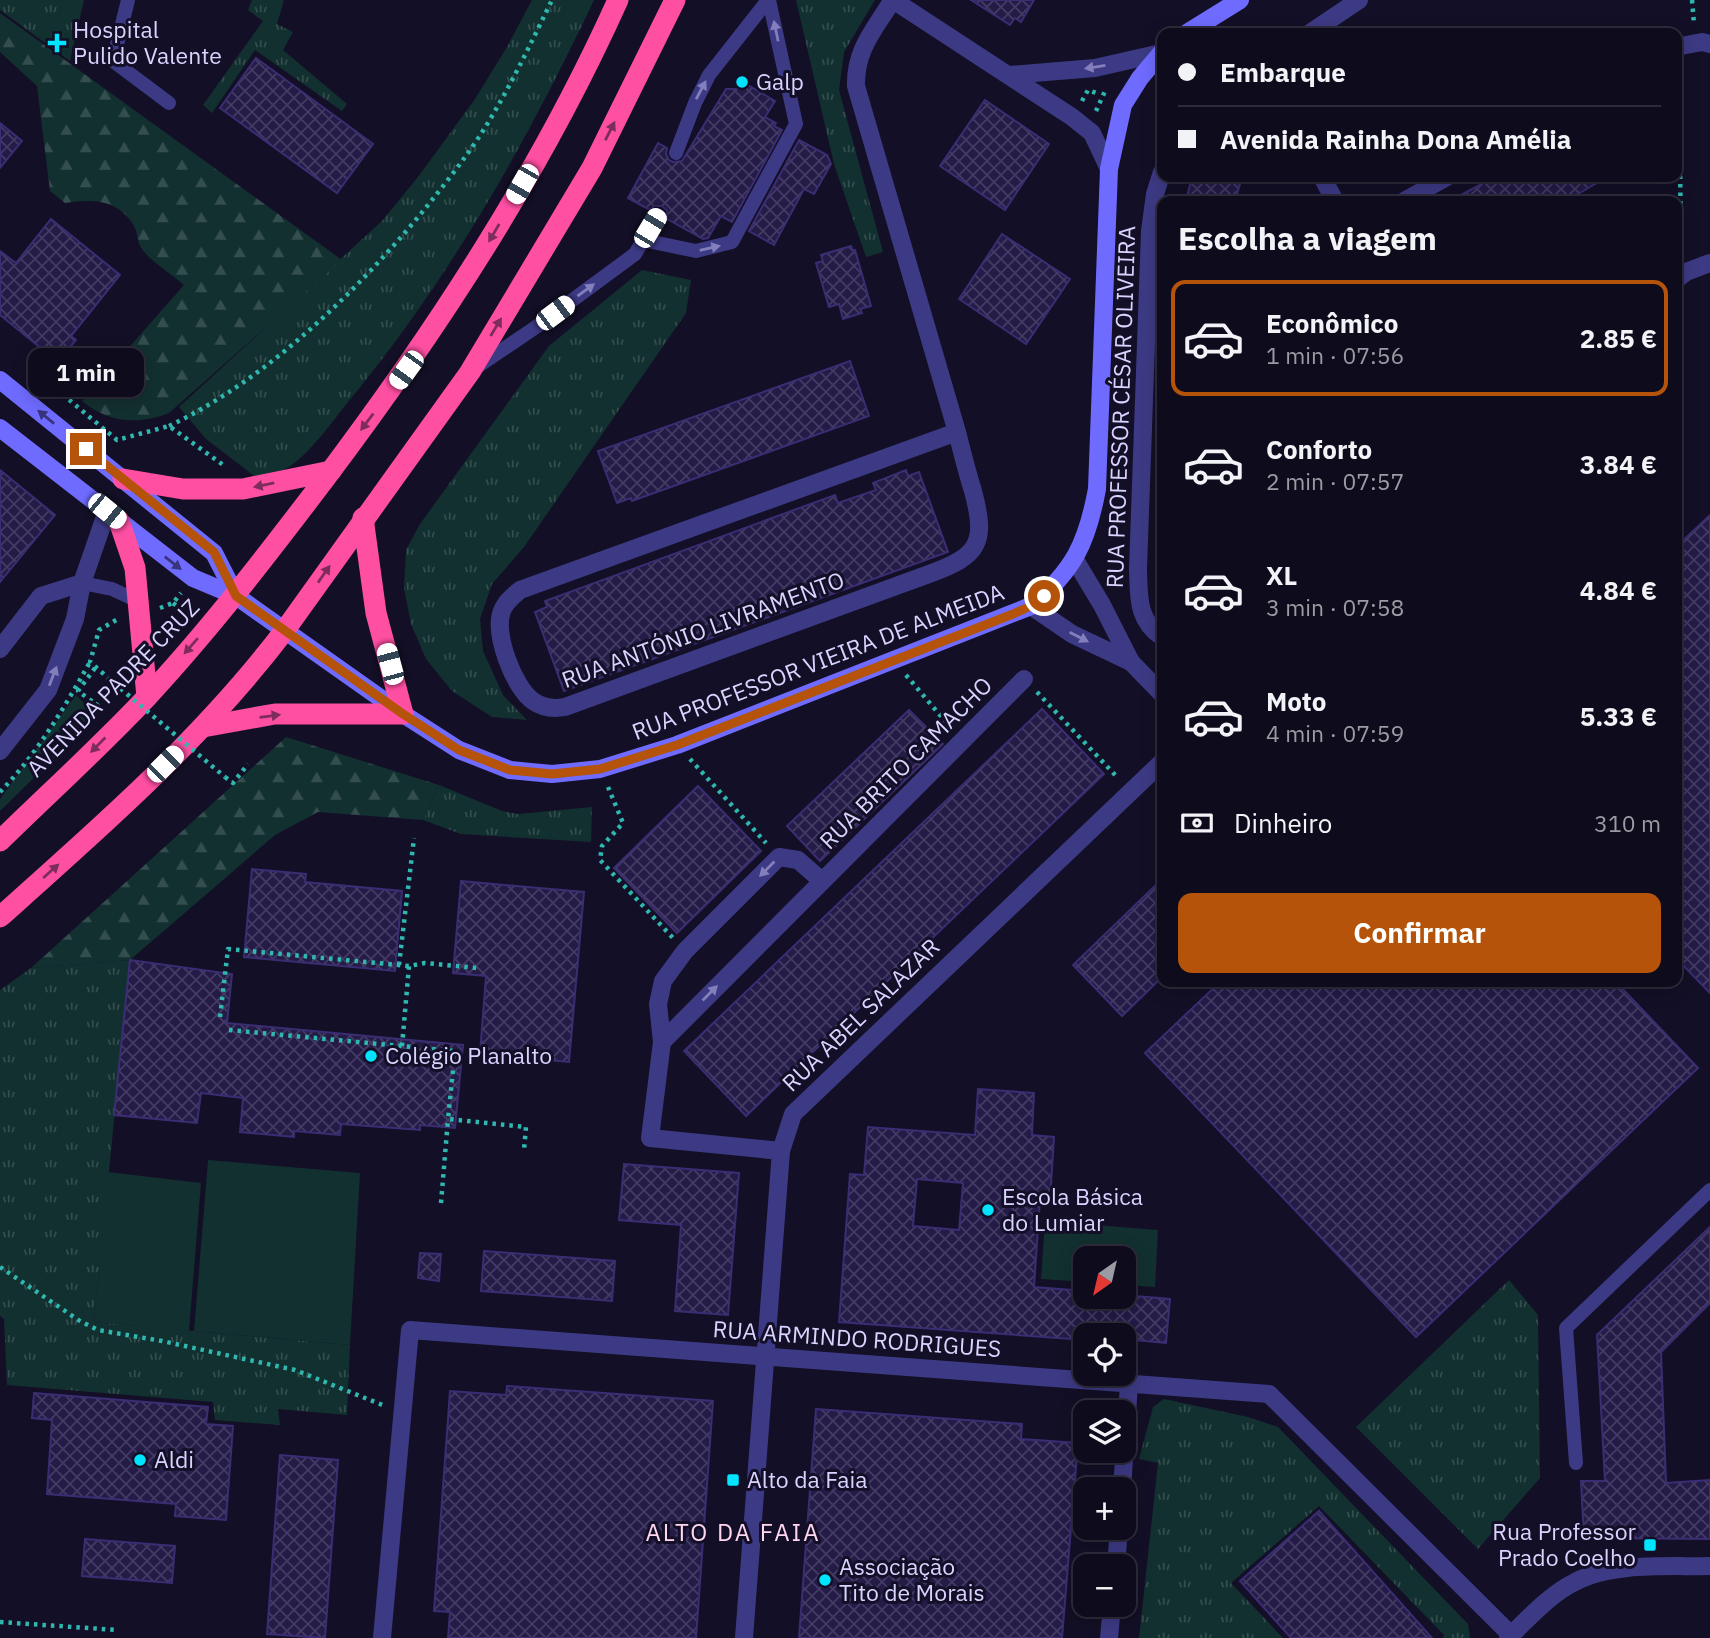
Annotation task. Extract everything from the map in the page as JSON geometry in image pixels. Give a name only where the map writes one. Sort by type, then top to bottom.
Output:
[{"type":"highway","name":"AVENIDA PADRE CRUZ","points":[[0,841],[146,697],[236,596],[406,370],[487,244],[546,143],[618,0]]},
{"type":"highway","points":[[0,917],[108,820],[202,727],[253,671],[285,630],[470,372],[592,168],[675,0]]},
{"type":"highway","points":[[123,479],[183,489],[243,489],[331,471]]},
{"type":"highway","points":[[113,516],[147,605],[146,697]]},
{"type":"highway","points":[[202,727],[275,714],[403,714],[376,613],[363,519]]},
{"type":"street","points":[[1195,28],[1240,0]]},
{"type":"street","points":[[1317,28],[1359,0]]},
{"type":"street","points":[[892,1],[1072,117],[1092,134],[1109,169]]},
{"type":"street","name":"RUA ANTÓNIO LIVRAMENTO","points":[[892,1],[862,50],[856,67],[856,86],[957,432],[981,523],[978,541],[959,561],[929,574],[565,707],[540,706],[532,701],[518,683],[501,639],[499,620],[505,604],[520,590],[957,432]]},
{"type":"street","points":[[1682,46],[1702,42],[1710,44]]},
{"type":"street","points":[[1010,75],[1095,68],[1157,53]]},
{"type":"street","name":"RUA PROFESSOR VIEIRA DE ALMEIDA","points":[[0,428],[193,578],[236,596],[403,714],[459,750],[510,770],[552,774],[600,769],[677,745],[1031,606],[1056,586],[1075,560],[1090,525],[1097,489],[1109,169],[1123,105],[1157,58]]},
{"type":"street","name":"RUA PROFESSOR CÉSAR OLIVEIRA","points":[[1157,634],[1149,628],[1140,606],[1138,569],[1150,231],[1159,182]]},
{"type":"street","points":[[1413,196],[1438,182]]},
{"type":"street","points":[[1682,275],[1710,263]]},
{"type":"street","points":[[0,380],[214,552],[236,596]]},
{"type":"street","points":[[0,751],[48,690],[75,619],[82,583],[113,516]]},
{"type":"street","points":[[1075,560],[1131,662],[1157,689]]},
{"type":"street","points":[[0,649],[41,596],[82,583]]},
{"type":"street","points":[[1031,606],[1072,634],[1131,662]]},
{"type":"street","name":"RUA BRITO CAMACHO","points":[[662,1042],[1024,679]]},
{"type":"street","name":"RUA ABEL SALAZAR","points":[[744,1638],[781,1151],[793,1114],[1157,767]]},
{"type":"street","points":[[779,857],[685,951],[670,969],[659,992],[662,1042],[650,1138],[781,1151]]},
{"type":"street","name":"RUA BRITO CAMACHO","points":[[779,857],[798,860],[822,881]]},
{"type":"street","name":"RUA ARMINDO RODRIGUES","points":[[382,1638],[410,1330],[1073,1380]]},
{"type":"street","name":"RUA ARMINDO RODRIGUES","points":[[1136,1384],[1269,1394],[1510,1637]]},
{"type":"street","points":[[1123,1477],[1129,1386]]},
{"type":"street","points":[[1510,1637],[1560,1592],[1575,1582],[1598,1573],[1710,1566]]},
{"type":"street","points":[[1109,1638],[1111,1617]]},
{"type":"lane","points":[[128,0],[113,61],[169,103]]},
{"type":"lane","points":[[643,240],[696,251],[732,242],[796,124],[768,0]]},
{"type":"lane","points":[[676,153],[709,75],[768,0]]},
{"type":"lane","points":[[470,372],[635,254],[658,215]]},
{"type":"lane","points":[[82,583],[112,589],[147,605]]},
{"type":"lane","points":[[1576,1463],[1566,1328],[1710,1190]]},
{"type":"path","points":[[30,367],[117,440],[169,426],[204,409],[320,321],[376,265],[468,153],[489,121],[552,0]]},
{"type":"path","points":[[1081,102],[1088,90],[1099,94]]},
{"type":"path","points":[[169,426],[237,475],[243,489]]},
{"type":"path","points":[[173,603],[186,587]]},
{"type":"path","points":[[147,605],[173,603],[196,622]]},
{"type":"path","points":[[0,792],[17,775],[41,743],[90,662],[99,630],[121,617]]},
{"type":"path","points":[[893,661],[962,741]]},
{"type":"path","points":[[90,662],[233,783],[247,764]]},
{"type":"path","points":[[95,668],[78,691],[97,705],[114,683]]},
{"type":"path","points":[[1024,679],[1130,791]]},
{"type":"path","points":[[677,745],[779,857]]},
{"type":"path","points":[[600,769],[623,823],[602,846],[600,860],[685,951]]},
{"type":"path","points":[[400,965],[414,838]]},
{"type":"path","points":[[220,1017],[228,949],[409,966],[425,963],[477,968]]},
{"type":"path","points":[[402,1046],[409,966]]},
{"type":"path","points":[[229,1030],[454,1051],[441,1203]]},
{"type":"path","points":[[448,1119],[526,1127],[524,1150]]},
{"type":"path","points":[[0,1267],[80,1321],[98,1330],[295,1370],[402,1412]]},
{"type":"path","points":[[0,1622],[117,1630]]},
{"type":"green space","name":"Hospital Pulido Valente","points":[[0,0],[84,0],[70,61],[0,10]]},
{"type":"green space","points":[[252,0],[284,0],[277,24],[293,32],[283,50],[347,104],[342,111],[255,50],[212,113],[203,105],[263,21],[248,10]]},
{"type":"green space","points":[[532,0],[594,0],[541,106],[484,208],[420,308],[328,428],[312,447],[287,468],[257,478],[206,439],[179,407],[382,221],[475,99]]},
{"type":"green space","points":[[796,0],[875,0],[844,52],[839,90],[883,252],[866,257],[834,164]]},
{"type":"green space","points":[[0,13],[342,260],[169,413],[146,419],[124,420],[102,414],[82,401],[184,285],[145,253],[139,244],[133,224],[119,210],[94,201],[65,203],[50,191],[37,86],[0,52]]},
{"type":"green space","points":[[642,270],[691,280],[686,313],[524,547],[492,584],[480,619],[483,651],[503,695],[527,720],[492,717],[452,691],[426,659],[411,624],[404,588],[406,550],[420,524],[549,346]]},
{"type":"green space","points":[[76,695],[97,716],[0,811],[0,799]]},
{"type":"green space","points":[[286,737],[439,785],[423,820],[318,812],[275,835],[130,960],[31,968]]},
{"type":"green space","points":[[439,785],[502,811],[518,814],[592,807],[591,842],[461,834],[423,820]]},
{"type":"green space","points":[[130,960],[94,1322],[350,1345],[347,1415],[278,1409],[280,1425],[215,1420],[213,1402],[7,1385],[4,1319],[0,1316],[0,990],[31,968]]},
{"type":"green space","points":[[208,1160],[360,1173],[350,1345],[194,1331]]},
{"type":"green space","points":[[108,1172],[201,1183],[189,1331],[94,1322]]},
{"type":"green space","points":[[1045,1221],[1158,1230],[1155,1287],[1136,1286],[1136,1246],[1073,1246],[1073,1281],[1041,1279]]},
{"type":"green space","points":[[1509,1280],[1538,1315],[1540,1478],[1478,1549],[1356,1427]]},
{"type":"green space","points":[[1164,1399],[1248,1417],[1278,1427],[1468,1624],[1470,1638],[1443,1638],[1444,1635],[1319,1506],[1231,1583],[1283,1638],[1139,1638],[1158,1463],[1139,1459],[1153,1407]]},
{"type":"building","points":[[971,0],[1034,0],[1021,22],[1015,18],[1010,25]]},
{"type":"building","points":[[256,58],[373,144],[337,193],[220,108]]},
{"type":"building","points":[[741,81],[775,101],[765,117],[782,130],[732,222],[721,216],[708,238],[703,239],[667,219],[667,211],[662,206],[654,206],[650,210],[628,198],[658,143],[667,148],[669,160],[682,161],[726,89],[736,89]]},
{"type":"building","points":[[985,100],[1049,144],[1005,210],[940,166]]},
{"type":"building","points":[[0,123],[22,141],[0,168]]},
{"type":"building","points":[[799,140],[827,155],[831,164],[814,194],[804,189],[774,245],[749,231]]},
{"type":"building","points":[[1191,182],[1241,182],[1236,196],[1187,196]]},
{"type":"building","points":[[1485,182],[1598,182],[1575,196],[1459,196]]},
{"type":"building","points":[[51,219],[120,275],[71,336],[76,340],[58,362],[0,315],[0,251],[16,263]]},
{"type":"building","points":[[1002,234],[1070,279],[1026,344],[959,299]]},
{"type":"building","points":[[851,246],[853,251],[855,250],[871,306],[860,309],[862,313],[843,319],[839,304],[829,307],[816,263],[823,261],[821,255]]},
{"type":"building","points":[[850,361],[869,416],[632,501],[631,498],[617,503],[598,451]]},
{"type":"building","points":[[0,470],[55,515],[0,582]]},
{"type":"building","points":[[906,470],[908,476],[919,472],[948,552],[564,691],[535,612],[547,607],[545,601],[835,495],[838,503],[876,490],[873,483]]},
{"type":"building","points":[[1710,515],[1710,993],[1682,964],[1682,541]]},
{"type":"building","points":[[1042,709],[1104,774],[746,1116],[684,1051]]},
{"type":"building","points":[[909,710],[943,744],[820,861],[787,826]]},
{"type":"building","points":[[698,786],[761,851],[677,933],[614,868]]},
{"type":"building","points":[[252,869],[306,874],[305,882],[402,891],[395,971],[244,957]]},
{"type":"building","points":[[461,881],[584,892],[569,1062],[480,1054],[486,976],[453,973]]},
{"type":"building","points":[[1157,884],[1157,982],[1122,1016],[1073,965]]},
{"type":"building","points":[[130,960],[232,974],[227,1023],[463,1045],[455,1128],[420,1125],[420,1130],[341,1124],[340,1135],[294,1131],[294,1137],[240,1132],[243,1098],[201,1093],[197,1123],[114,1115]]},
{"type":"building","points":[[1215,987],[1621,987],[1698,1068],[1416,1337],[1145,1053]]},
{"type":"building","points":[[978,1089],[1034,1093],[1032,1135],[1054,1137],[1050,1199],[1040,1199],[1034,1287],[1073,1290],[1073,1309],[1136,1309],[1136,1296],[1170,1299],[1166,1343],[1136,1340],[1136,1323],[1073,1323],[1073,1339],[839,1322],[850,1174],[864,1175],[868,1127],[975,1135]],"holes":[[[917,1179],[963,1183],[959,1230],[913,1226]]]},
{"type":"building","points":[[624,1164],[739,1173],[728,1315],[675,1311],[681,1225],[619,1220]]},
{"type":"building","points":[[1710,1227],[1710,1303],[1661,1352],[1666,1483],[1710,1480],[1710,1539],[1584,1538],[1581,1481],[1605,1481],[1597,1335]]},
{"type":"building","points":[[484,1251],[615,1261],[612,1301],[481,1291]]},
{"type":"building","points":[[420,1253],[441,1254],[439,1281],[418,1278]]},
{"type":"building","points":[[507,1386],[713,1401],[696,1638],[448,1638],[450,1612],[434,1611],[450,1391],[506,1395]]},
{"type":"building","name":"Aldi","points":[[34,1393],[208,1407],[206,1424],[233,1426],[226,1520],[175,1516],[176,1504],[47,1494],[52,1420],[32,1418]]},
{"type":"building","points":[[816,1409],[1022,1424],[1021,1439],[1073,1443],[1073,1463],[1076,1463],[1075,1477],[1073,1477],[1062,1638],[799,1638]]},
{"type":"building","points":[[280,1455],[338,1460],[325,1638],[267,1634]]},
{"type":"building","points":[[1319,1511],[1432,1638],[1291,1638],[1240,1581]]},
{"type":"building","points":[[85,1539],[175,1546],[172,1583],[82,1576]]},
{"type":"place","name":"Hospital Pulido Valente","points":[[57,43]]},
{"type":"place","name":"Galp","points":[[742,82]]},
{"type":"place","name":"Colégio Planalto","points":[[371,1056]]},
{"type":"place","name":"Escola Básica do Lumiar","points":[[988,1210]]},
{"type":"place","name":"Aldi","points":[[140,1460]]},
{"type":"place","name":"Alto da Faia","points":[[733,1480]]},
{"type":"place","name":"Rua Professor Prado Coelho","points":[[1650,1545]]},
{"type":"place","name":"Associação Tito de Morais","points":[[825,1580]]},
{"type":"district","name":"ALTO DA FAIA","points":[[733,1533]]},
{"type":"route","points":[[86,449],[214,552],[236,596],[403,714],[459,750],[510,770],[552,774],[600,769],[677,745],[1013,614],[1031,606],[1044,596]]}]
